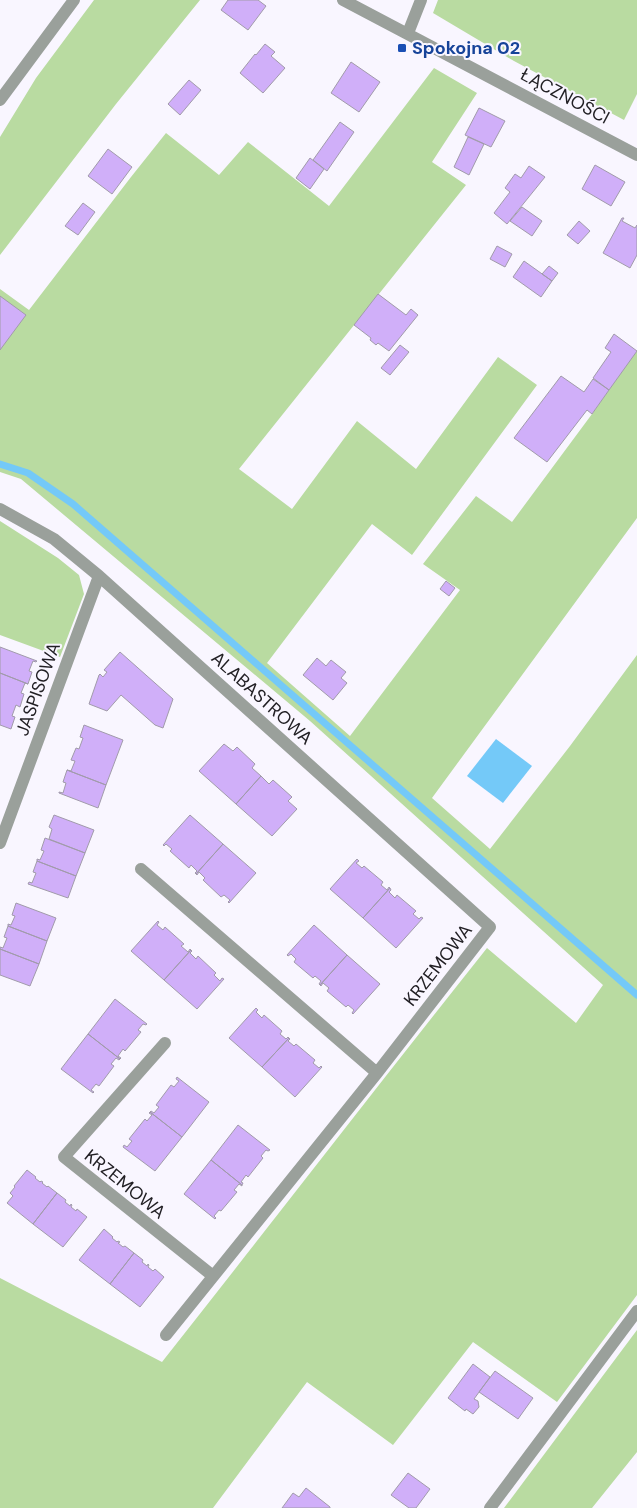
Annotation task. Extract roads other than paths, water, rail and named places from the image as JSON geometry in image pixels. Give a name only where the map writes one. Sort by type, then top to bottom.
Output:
[{"type":"street","points":[[0,100],[74,0]]},
{"type":"street","name":"ŁĄCZNOŚCI","points":[[343,0],[637,155]]},
{"type":"street","points":[[408,33],[420,0]]},
{"type":"street","name":"ALABASTROWA","points":[[0,509],[54,539],[99,576],[490,927]]},
{"type":"street","name":"JASPISOWA","points":[[0,843],[99,576]]},
{"type":"street","points":[[141,869],[377,1072]]},
{"type":"street","name":"KRZEMOWA","points":[[166,1335],[377,1072],[490,927]]},
{"type":"street","name":"KRZEMOWA","points":[[165,1044],[64,1157],[213,1276]]},
{"type":"street","points":[[490,1508],[637,1311]]},
{"type":"water","points":[[496,739],[532,766],[503,803],[467,776]]},
{"type":"waterway","points":[[0,464],[28,473],[73,504],[637,995]]},
{"type":"place","name":"Spokojna 02","points":[[402,48]]}]
